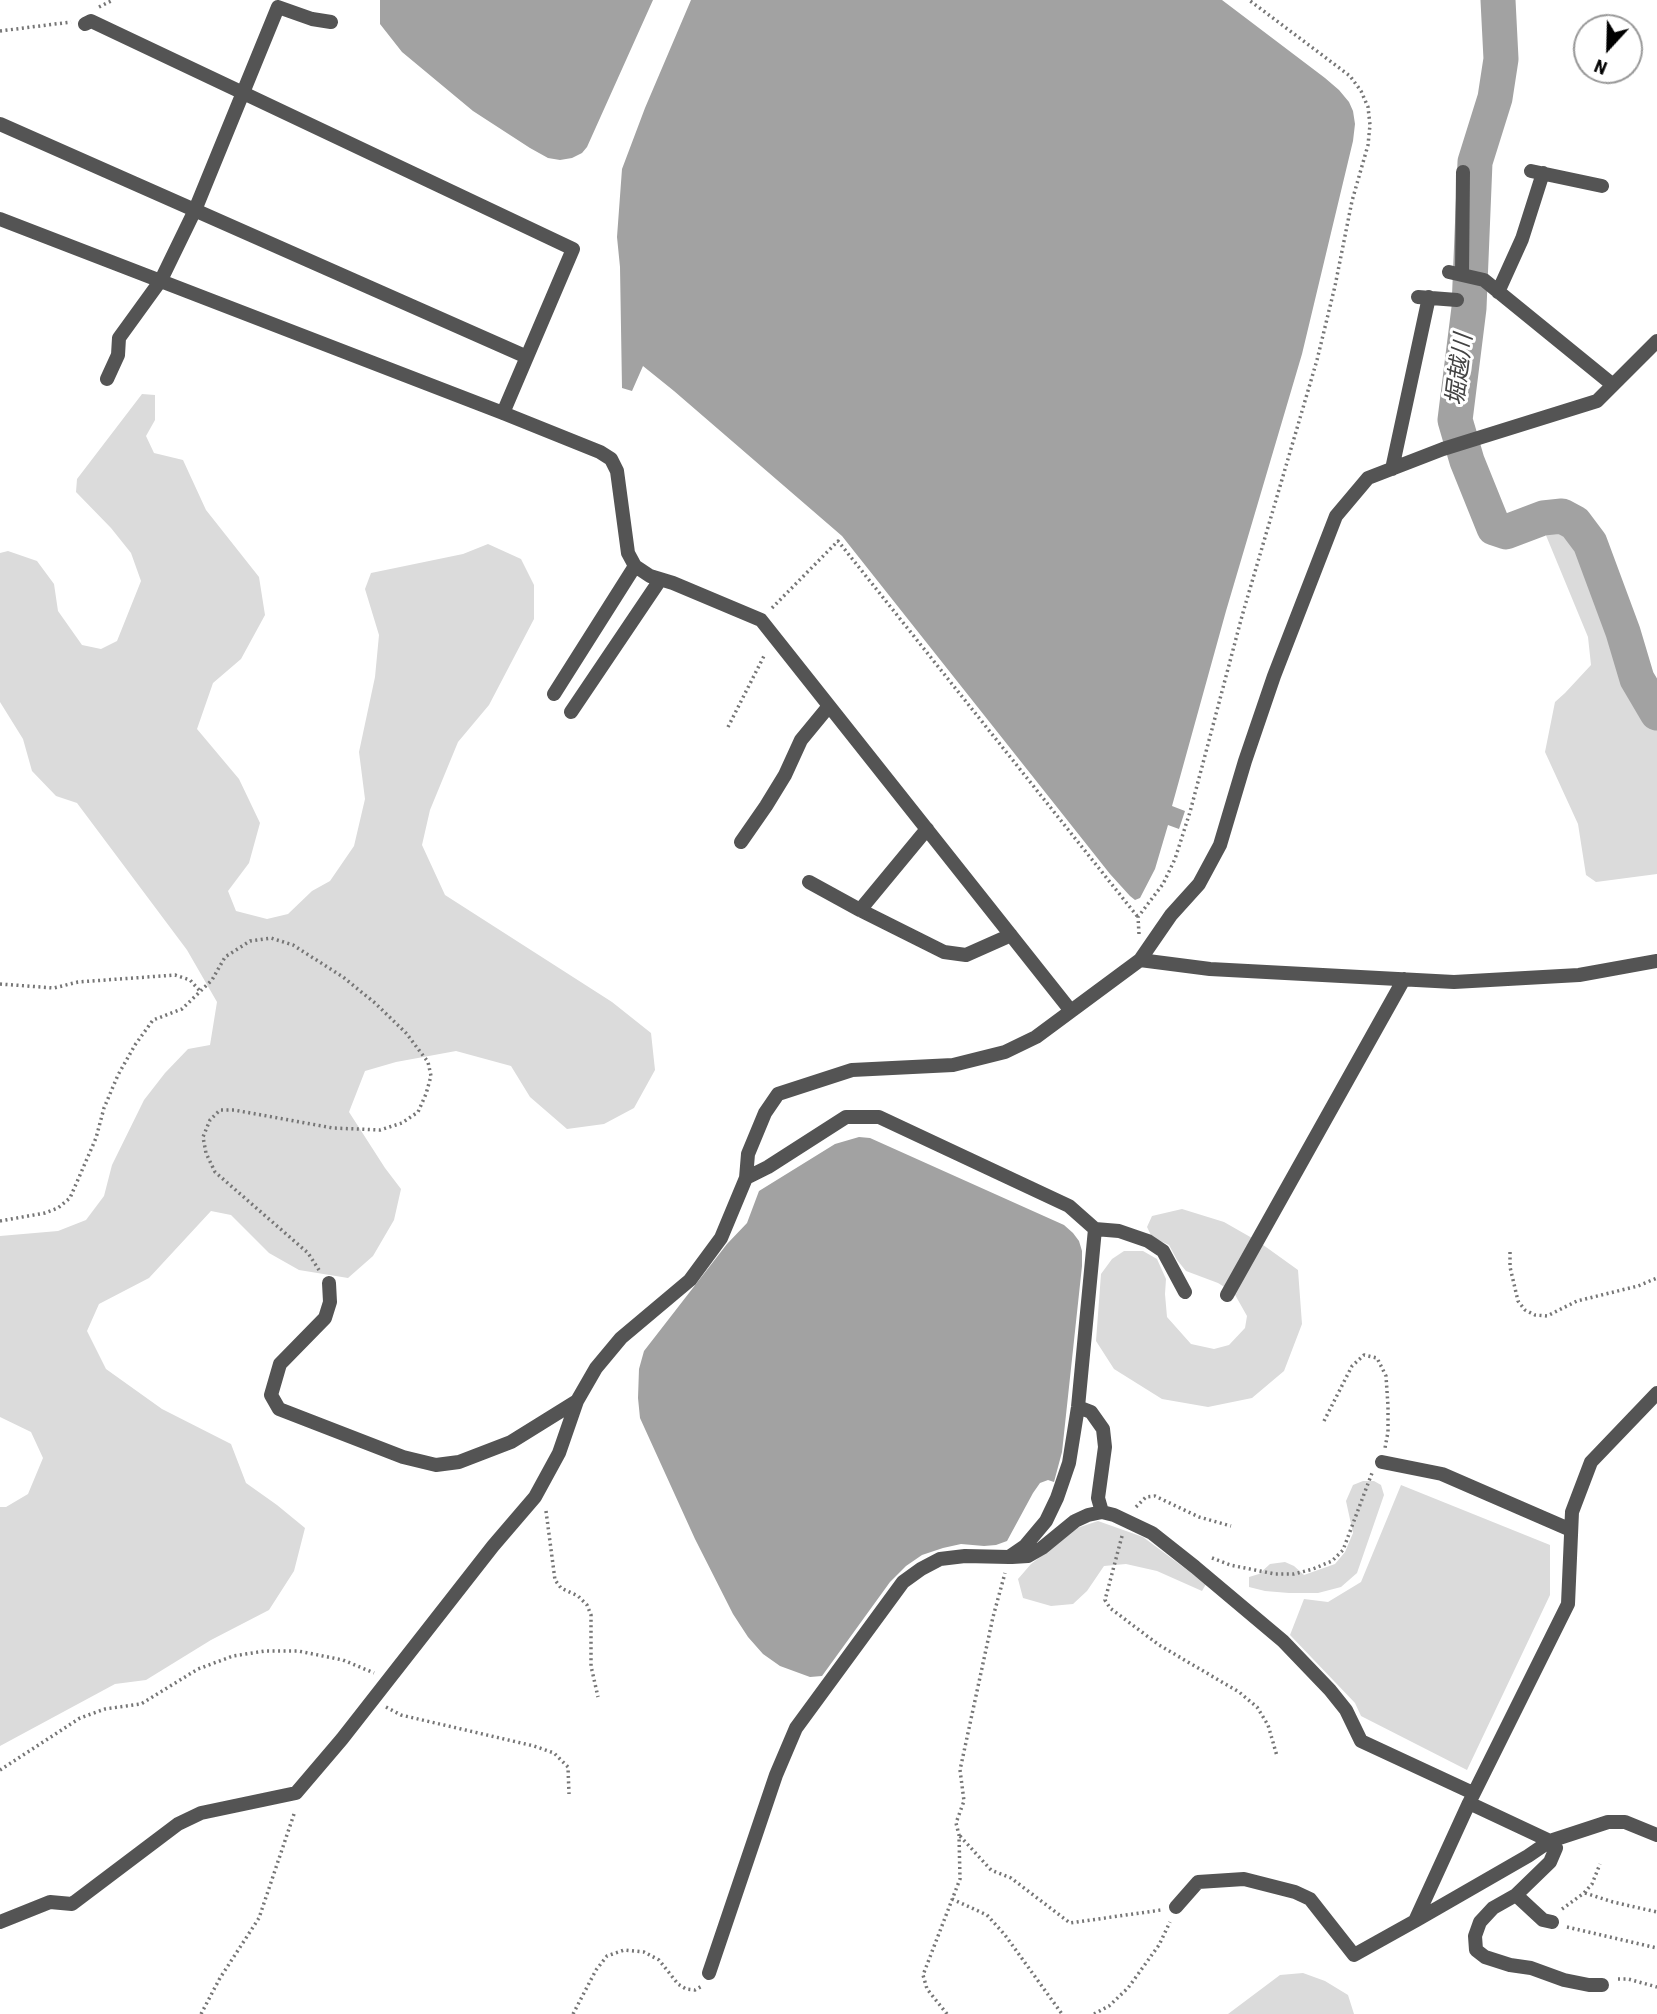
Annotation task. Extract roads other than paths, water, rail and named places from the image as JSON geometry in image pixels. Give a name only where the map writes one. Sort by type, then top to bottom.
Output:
[{"type":"street","points":[[107,379],[118,355],[119,338],[161,280],[195,210],[279,3],[312,19],[331,22]]},
{"type":"street","points":[[78,23],[92,21],[573,249],[503,413]]},
{"type":"street","points":[[0,124],[527,356]]},
{"type":"street","points":[[1463,172],[1455,274],[1484,280],[1613,386]]},
{"type":"street","points":[[1498,292],[1522,239],[1537,172],[1602,186]]},
{"type":"street","points":[[0,219],[503,413],[600,452],[611,459],[617,471],[628,552],[635,566],[650,576],[761,620],[1071,1011]]},
{"type":"street","points":[[1392,469],[1423,297],[1457,300]]},
{"type":"street","points":[[0,1922],[50,1902],[72,1904],[178,1824],[201,1812],[296,1793],[535,1497],[559,1453],[577,1401],[596,1368],[621,1338],[690,1280],[721,1238],[746,1178],[748,1154],[765,1113],[778,1094],[852,1070],[953,1065],[1004,1052],[1036,1037],[1140,960],[1171,915],[1199,884],[1220,845],[1274,676],[1336,516],[1368,478],[1443,449],[1597,401],[1655,348]]},
{"type":"street","points":[[554,694],[635,566]]},
{"type":"street","points":[[571,712],[660,580]]},
{"type":"street","points":[[741,842],[785,775],[801,740],[830,706]]},
{"type":"street","points":[[860,911],[928,829]]},
{"type":"street","points":[[809,882],[860,911],[944,952],[966,955],[1012,935]]},
{"type":"street","points":[[1140,960],[1210,969],[1454,982],[1579,975],[1657,961]]},
{"type":"street","points":[[1227,1295],[1404,979]]},
{"type":"street","points":[[746,1178],[846,1117],[879,1117],[1069,1206],[1095,1229],[1119,1231],[1148,1241],[1163,1251],[1185,1292]]},
{"type":"street","points":[[1009,1557],[1025,1546],[1046,1521],[1069,1463],[1078,1407],[1095,1229]]},
{"type":"street","points":[[328,1283],[330,1302],[326,1318],[280,1364],[271,1395],[279,1409],[403,1457],[436,1465],[459,1462],[510,1442],[577,1401]]},
{"type":"street","points":[[1415,1922],[1471,1798],[1568,1604],[1572,1512],[1591,1462],[1657,1393]]},
{"type":"street","points":[[1078,1407],[1091,1412],[1102,1429],[1105,1447],[1098,1498],[1102,1512]]},
{"type":"street","points":[[1382,1462],[1442,1475],[1571,1530]]},
{"type":"street","points":[[709,1973],[776,1775],[796,1728],[903,1583],[940,1559],[965,1556],[1028,1556],[1042,1548],[1074,1521],[1102,1512],[1152,1533],[1283,1641],[1346,1710],[1360,1741],[1550,1841],[1556,1848],[1550,1862],[1516,1895],[1493,1908],[1480,1922],[1475,1936],[1476,1950],[1485,1957],[1510,1965],[1531,1968],[1564,1980],[1602,1985]]},
{"type":"street","points":[[1177,1907],[1198,1882],[1244,1879],[1294,1892],[1310,1899],[1354,1955],[1415,1922],[1550,1841],[1608,1822],[1625,1822],[1657,1835]]},
{"type":"street","points":[[1516,1895],[1543,1920],[1552,1922]]},
{"type":"waterway","name":"堀越川","points":[[1498,0],[1501,59],[1495,98],[1475,162],[1469,308],[1455,420],[1467,461],[1494,528],[1506,532],[1543,518],[1562,516],[1575,523],[1590,543],[1623,632],[1637,679],[1657,713]]}]
